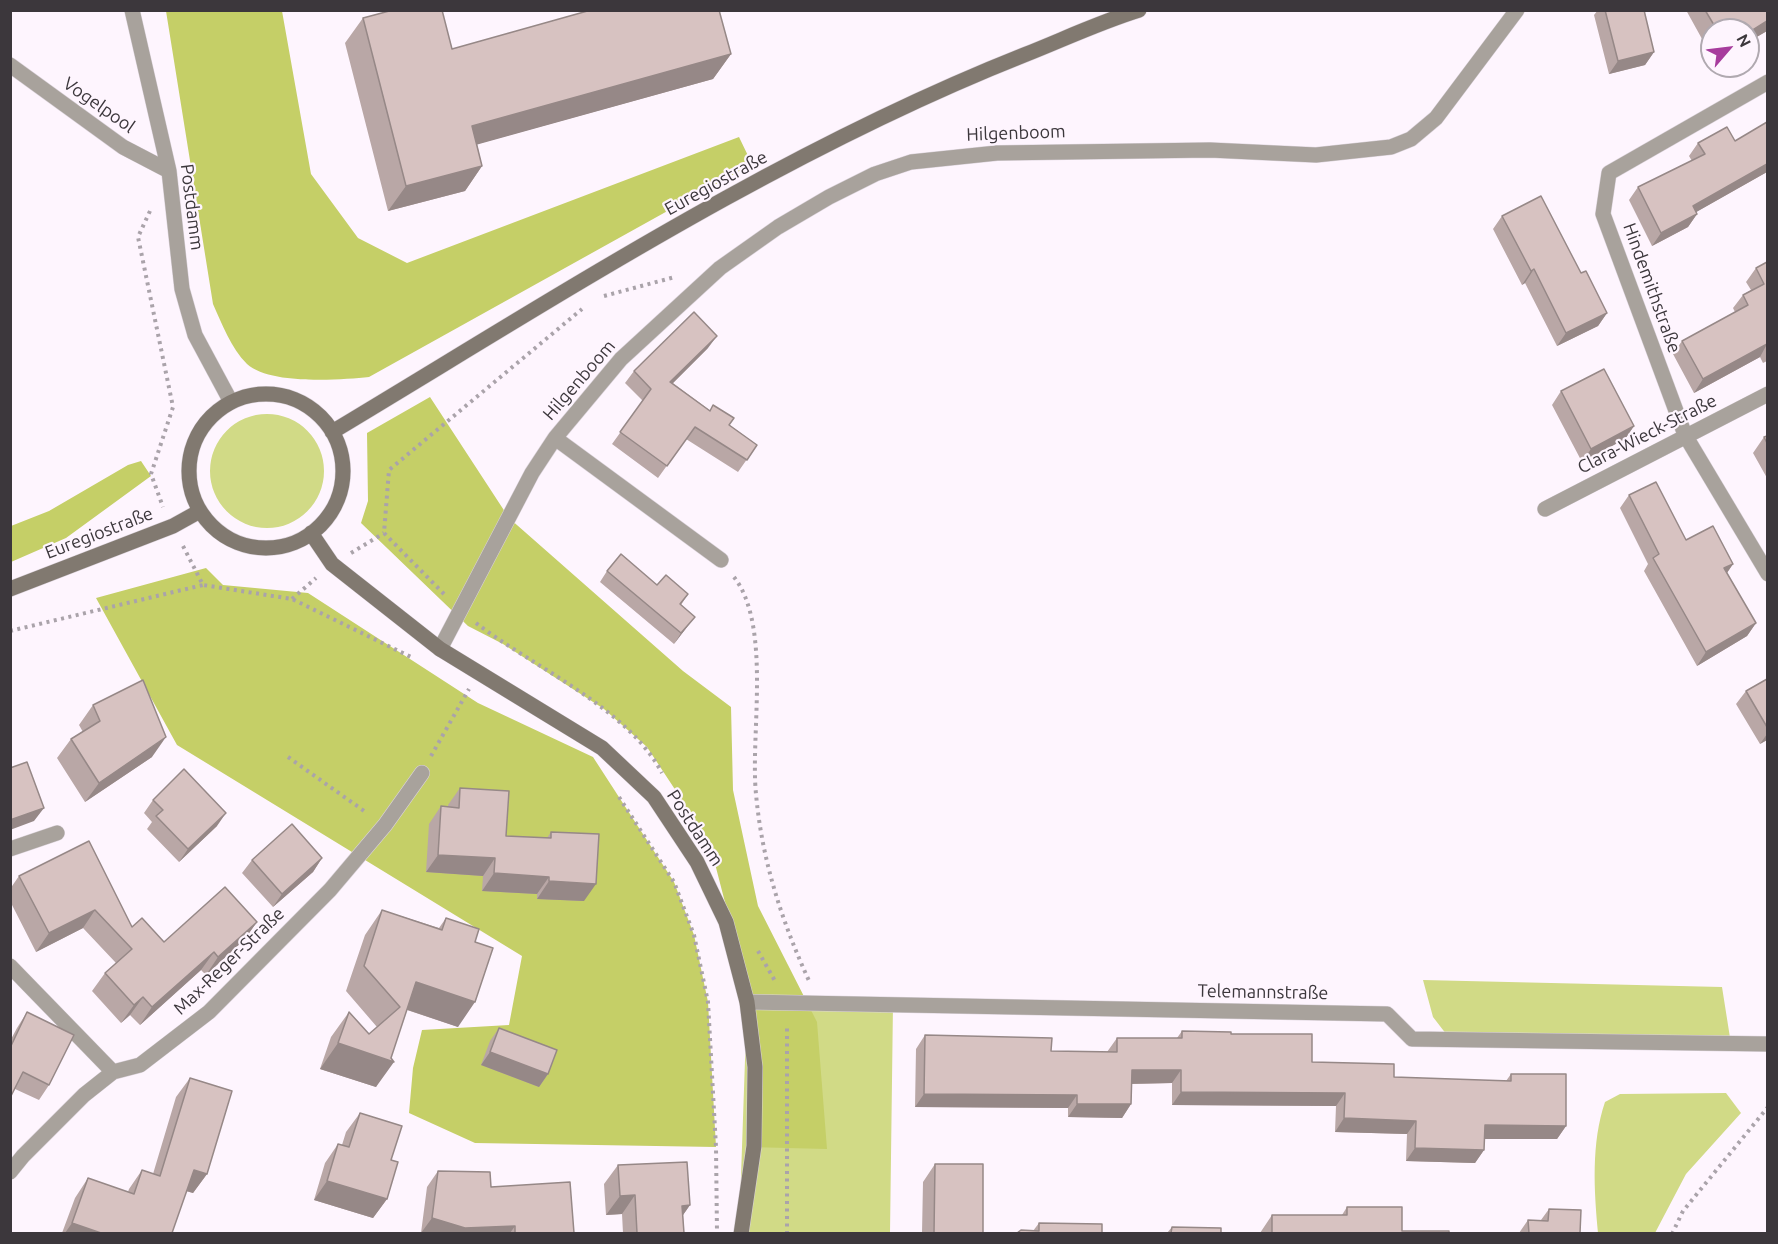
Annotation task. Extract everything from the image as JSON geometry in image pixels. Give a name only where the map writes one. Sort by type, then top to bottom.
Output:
[{"type":"main road","name":"Euregiostraße","points":[[332,432],[632,251],[855,128],[945,86],[1139,10]]},
{"type":"main road","points":[[253,394],[276,394],[298,401],[317,414],[332,432],[340,453],[343,475],[338,498],[327,518],[311,533],[288,545],[263,548],[238,543],[216,530],[200,511],[190,488],[189,462],[196,438],[211,417],[231,402],[253,394]]},
{"type":"main road","name":"Euregiostraße","points":[[10,589],[173,526],[200,511]]},
{"type":"main road","name":"Postdamm","points":[[311,533],[332,564],[440,650],[602,748],[654,797],[697,862],[726,922],[747,1002],[755,1067],[754,1146],[741,1233]]},
{"type":"street","name":"Postdamm","points":[[132,10],[169,171],[182,289],[195,335],[231,402]]},
{"type":"street","name":"Hilgenboom","points":[[440,650],[532,473],[555,438],[621,359],[720,268],[778,227],[829,197],[875,174],[911,162],[997,153],[1210,150],[1316,155],[1391,147],[1411,139],[1436,118],[1517,10]]},
{"type":"street","name":"Vogelpool","points":[[10,64],[123,147],[169,171]]},
{"type":"street","name":"Hindemithstraße","points":[[1767,82],[1609,173],[1603,214],[1685,435],[1767,574]]},
{"type":"street","name":"Clara-Wieck-Straße","points":[[1545,509],[1767,394]]},
{"type":"street","name":"Hilgenboom","points":[[555,438],[721,560]]},
{"type":"street","name":"Max-Reger-Straße","points":[[10,1172],[22,1156],[84,1095],[113,1072],[140,1065],[209,1012],[330,890],[385,825],[422,773]]},
{"type":"street","points":[[10,849],[57,832]]},
{"type":"street","points":[[10,966],[113,1072]]},
{"type":"street","name":"Telemannstraße","points":[[747,1002],[1387,1014],[1412,1039],[1767,1044]]},
{"type":"path","points":[[151,209],[138,237],[173,407],[151,474],[160,503],[203,585]]},
{"type":"path","points":[[595,298],[682,276]]},
{"type":"path","points":[[586,306],[389,470],[384,533],[461,612],[503,644],[604,709],[655,758],[665,778]]},
{"type":"path","points":[[721,560],[740,585],[752,620],[757,704],[755,792],[764,854],[788,935],[819,1003]]},
{"type":"path","points":[[10,631],[203,585],[292,599],[418,660]]},
{"type":"path","points":[[422,773],[470,686],[481,692]]},
{"type":"path","points":[[288,757],[385,825]]},
{"type":"path","points":[[618,796],[674,882],[694,935],[708,1002],[717,1147],[717,1233]]},
{"type":"path","points":[[753,942],[788,1004],[787,1233]]},
{"type":"path","points":[[1672,1233],[1683,1211],[1767,1107]]},
{"type":"green space","points":[[166,11],[282,11],[311,174],[358,238],[407,263],[739,137],[752,164],[369,377],[306,380],[272,375],[258,371],[241,358],[227,336],[213,304]]},
{"type":"green space","points":[[430,397],[509,518],[683,671],[731,707],[733,790],[758,906],[817,1022],[827,1149],[748,1147],[750,999],[713,856],[676,791],[647,747],[604,709],[503,644],[468,626],[361,523],[368,501],[367,433]]},
{"type":"green space","points":[[267,414],[289,419],[307,431],[319,449],[324,471],[319,493],[307,511],[289,523],[267,528],[245,523],[227,511],[215,493],[210,471],[215,449],[227,431],[245,419]]},
{"type":"green space","points":[[141,461],[151,476],[66,538],[11,562],[11,526],[49,511],[128,465]]},
{"type":"green space","points":[[206,568],[223,585],[308,593],[478,703],[593,757],[674,882],[694,935],[708,1002],[716,1147],[475,1143],[409,1113],[413,1068],[422,1030],[509,1025],[522,956],[177,745],[96,598]]},
{"type":"green space","points":[[1423,980],[1722,987],[1731,1044],[1450,1039],[1433,1017]]},
{"type":"green space","points":[[747,1002],[893,1004],[890,1233],[739,1234]]},
{"type":"green space","points":[[1726,1093],[1741,1113],[1686,1174],[1655,1233],[1598,1233],[1595,1184],[1596,1150],[1597,1134],[1605,1102],[1620,1094]]},
{"type":"building","points":[[393,10],[442,10],[452,49],[591,10],[719,10],[731,54],[472,126],[482,166],[406,186],[363,18]]},
{"type":"building","points":[[1605,10],[1644,10],[1654,52],[1618,61]]},
{"type":"building","points":[[1705,10],[1767,10],[1767,21],[1760,25],[1760,18],[1710,18]]},
{"type":"building","points":[[1767,122],[1767,164],[1693,206],[1697,214],[1661,233],[1638,187],[1705,154],[1698,143],[1727,127],[1735,141]]},
{"type":"building","points":[[1541,196],[1581,273],[1586,271],[1607,313],[1566,333],[1534,269],[1531,271],[1502,216]]},
{"type":"building","points":[[1767,262],[1767,344],[1703,379],[1682,341],[1748,305],[1743,295],[1764,284],[1756,268]]},
{"type":"building","points":[[694,312],[717,336],[670,382],[710,411],[713,405],[734,418],[729,425],[757,445],[747,460],[695,427],[667,466],[620,432],[651,389],[634,371]]},
{"type":"building","points":[[1604,369],[1634,426],[1591,449],[1561,391]]},
{"type":"building","points":[[1656,482],[1686,540],[1713,526],[1733,564],[1724,568],[1756,623],[1706,652],[1653,558],[1659,554],[1629,495]]},
{"type":"building","points":[[621,554],[657,585],[666,575],[688,594],[680,604],[695,617],[681,633],[607,571]]},
{"type":"building","points":[[1767,679],[1767,727],[1746,691]]},
{"type":"building","points":[[143,680],[166,737],[99,783],[71,739],[100,721],[93,705]]},
{"type":"building","points":[[27,762],[44,808],[10,820],[10,768]]},
{"type":"building","points":[[184,769],[226,813],[188,849],[156,816],[163,810],[153,800]]},
{"type":"building","points":[[460,788],[509,791],[506,836],[551,838],[551,832],[599,834],[596,884],[549,881],[549,877],[494,873],[495,858],[438,855],[441,806],[459,808]]},
{"type":"building","points":[[292,824],[322,858],[282,894],[252,860]]},
{"type":"building","points":[[89,841],[132,927],[142,918],[164,942],[225,887],[257,922],[218,957],[214,952],[152,1007],[143,997],[134,1005],[105,973],[132,949],[95,910],[49,933],[19,876]]},
{"type":"building","points":[[382,910],[442,930],[446,918],[479,929],[475,942],[493,948],[475,1002],[416,982],[391,1058],[394,1062],[338,1043],[349,1012],[369,1034],[400,1007],[364,966]]},
{"type":"building","points":[[27,1012],[74,1035],[49,1085],[23,1072],[10,1098],[10,1048]]},
{"type":"building","points":[[499,1028],[557,1050],[548,1074],[490,1052]]},
{"type":"building","points":[[1182,1031],[1231,1032],[1231,1034],[1312,1034],[1312,1062],[1394,1064],[1394,1077],[1511,1081],[1511,1074],[1566,1074],[1566,1126],[1485,1125],[1484,1150],[1415,1148],[1416,1121],[1344,1118],[1345,1093],[1181,1092],[1181,1070],[1132,1070],[1131,1104],[1077,1104],[1077,1095],[924,1094],[925,1035],[1052,1038],[1051,1051],[1117,1052],[1117,1038],[1182,1038]]},
{"type":"building","points":[[190,1078],[232,1091],[207,1174],[194,1170],[172,1233],[101,1233],[72,1223],[88,1178],[134,1194],[142,1170],[160,1176]]},
{"type":"building","points":[[360,1113],[402,1126],[391,1160],[398,1162],[387,1199],[327,1181],[338,1144],[349,1147]]},
{"type":"building","points":[[687,1162],[690,1205],[682,1206],[684,1233],[637,1233],[635,1195],[620,1196],[618,1165]]},
{"type":"building","points":[[935,1164],[983,1164],[983,1233],[934,1233]]},
{"type":"building","points":[[438,1171],[490,1172],[491,1187],[570,1182],[574,1233],[515,1233],[515,1226],[465,1228],[432,1218]]},
{"type":"building","points":[[1347,1207],[1402,1207],[1402,1231],[1449,1231],[1449,1233],[1272,1233],[1272,1215],[1347,1215]]},
{"type":"building","points":[[1549,1209],[1581,1210],[1580,1233],[1529,1233],[1528,1220],[1548,1221]]},
{"type":"building","points":[[1039,1223],[1102,1224],[1102,1233],[1017,1233],[1021,1230],[1039,1231]]},
{"type":"building","points":[[1172,1227],[1221,1228],[1221,1233],[1171,1233]]}]
